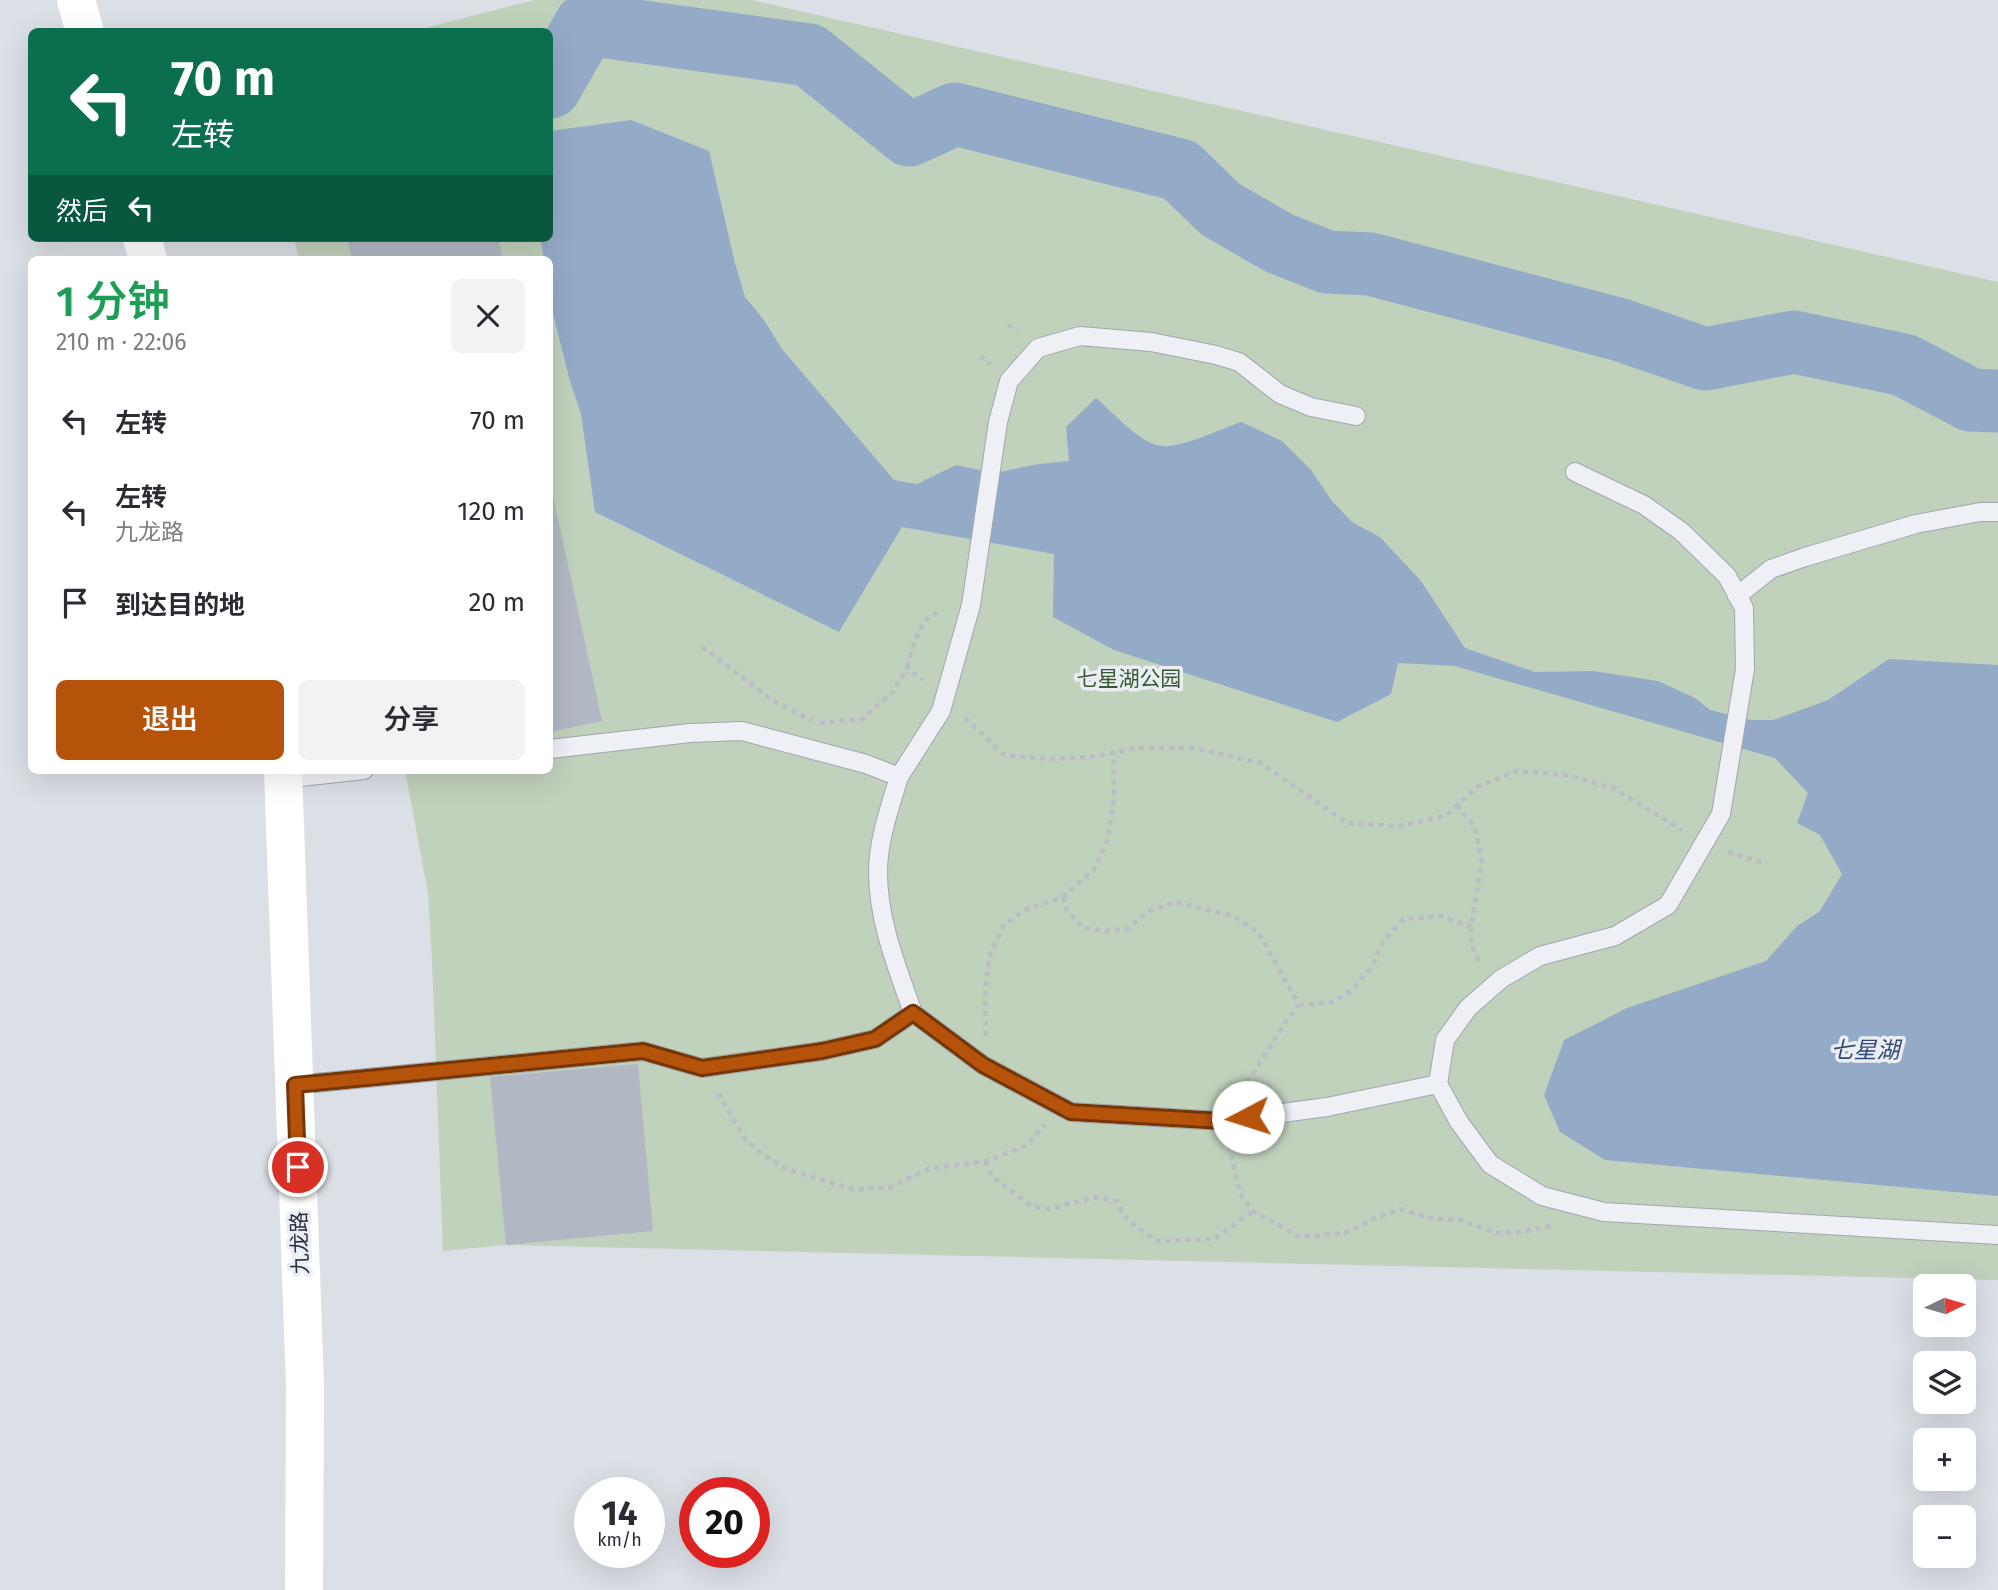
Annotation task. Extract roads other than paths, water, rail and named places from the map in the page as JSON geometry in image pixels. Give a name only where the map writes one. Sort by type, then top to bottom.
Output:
[{"type":"main road","points":[[75,0],[84,28]]},
{"type":"main road","name":"九龙路","points":[[283,775],[305,1386],[304,1590]]},
{"type":"lane","points":[[1356,416],[1311,407],[1280,394],[1239,362],[1216,355],[1152,342],[1080,336],[1038,348],[1009,381],[998,422],[971,605],[941,711],[899,777],[886,820],[878,870],[881,910],[892,954],[913,1013],[983,1065],[1071,1112],[1222,1121],[1327,1107],[1438,1084]]},
{"type":"lane","points":[[1575,471],[1644,505],[1682,532],[1727,576],[1744,608],[1745,669],[1721,814],[1668,905],[1615,936],[1540,956],[1501,979],[1468,1008],[1445,1040],[1438,1084],[1459,1122],[1490,1164],[1542,1195],[1604,1212],[1998,1235]]},
{"type":"lane","points":[[1737,596],[1771,569],[1805,557],[1916,524],[1980,512],[1998,512]]},
{"type":"lane","points":[[553,749],[690,733],[742,731],[866,764],[899,777]]},
{"type":"lane","points":[[295,1085],[643,1051],[702,1068],[822,1051],[875,1039],[913,1013]]},
{"type":"water","name":"七星湖","points":[[631,120],[709,151],[745,297],[764,320],[782,349],[894,480],[917,484],[956,465],[994,473],[1069,461],[1066,427],[1096,398],[1136,434],[1162,446],[1190,441],[1241,422],[1282,441],[1311,470],[1332,501],[1352,522],[1380,537],[1421,581],[1465,648],[1535,672],[1593,671],[1658,681],[1695,698],[1710,710],[1751,720],[1773,720],[1828,700],[1889,659],[1998,665],[1998,1196],[1605,1160],[1560,1132],[1544,1095],[1564,1040],[1627,1008],[1766,961],[1797,926],[1820,911],[1842,874],[1820,835],[1797,823],[1808,793],[1775,758],[1455,666],[1398,663],[1391,694],[1337,722],[1114,650],[1053,617],[1054,554],[902,527],[839,632],[595,512],[581,414],[553,314],[553,256],[543,256],[541,242],[553,242],[553,131]]},
{"type":"waterway","points":[[553,82],[586,24],[809,55],[909,135],[955,114],[1180,170],[1220,209],[1279,243],[1327,262],[1370,264],[1621,330],[1705,359],[1794,342],[1904,365],[1971,400],[1998,401]]},
{"type":"park label","name":"七星湖公园","points":[[1129,679]]}]
